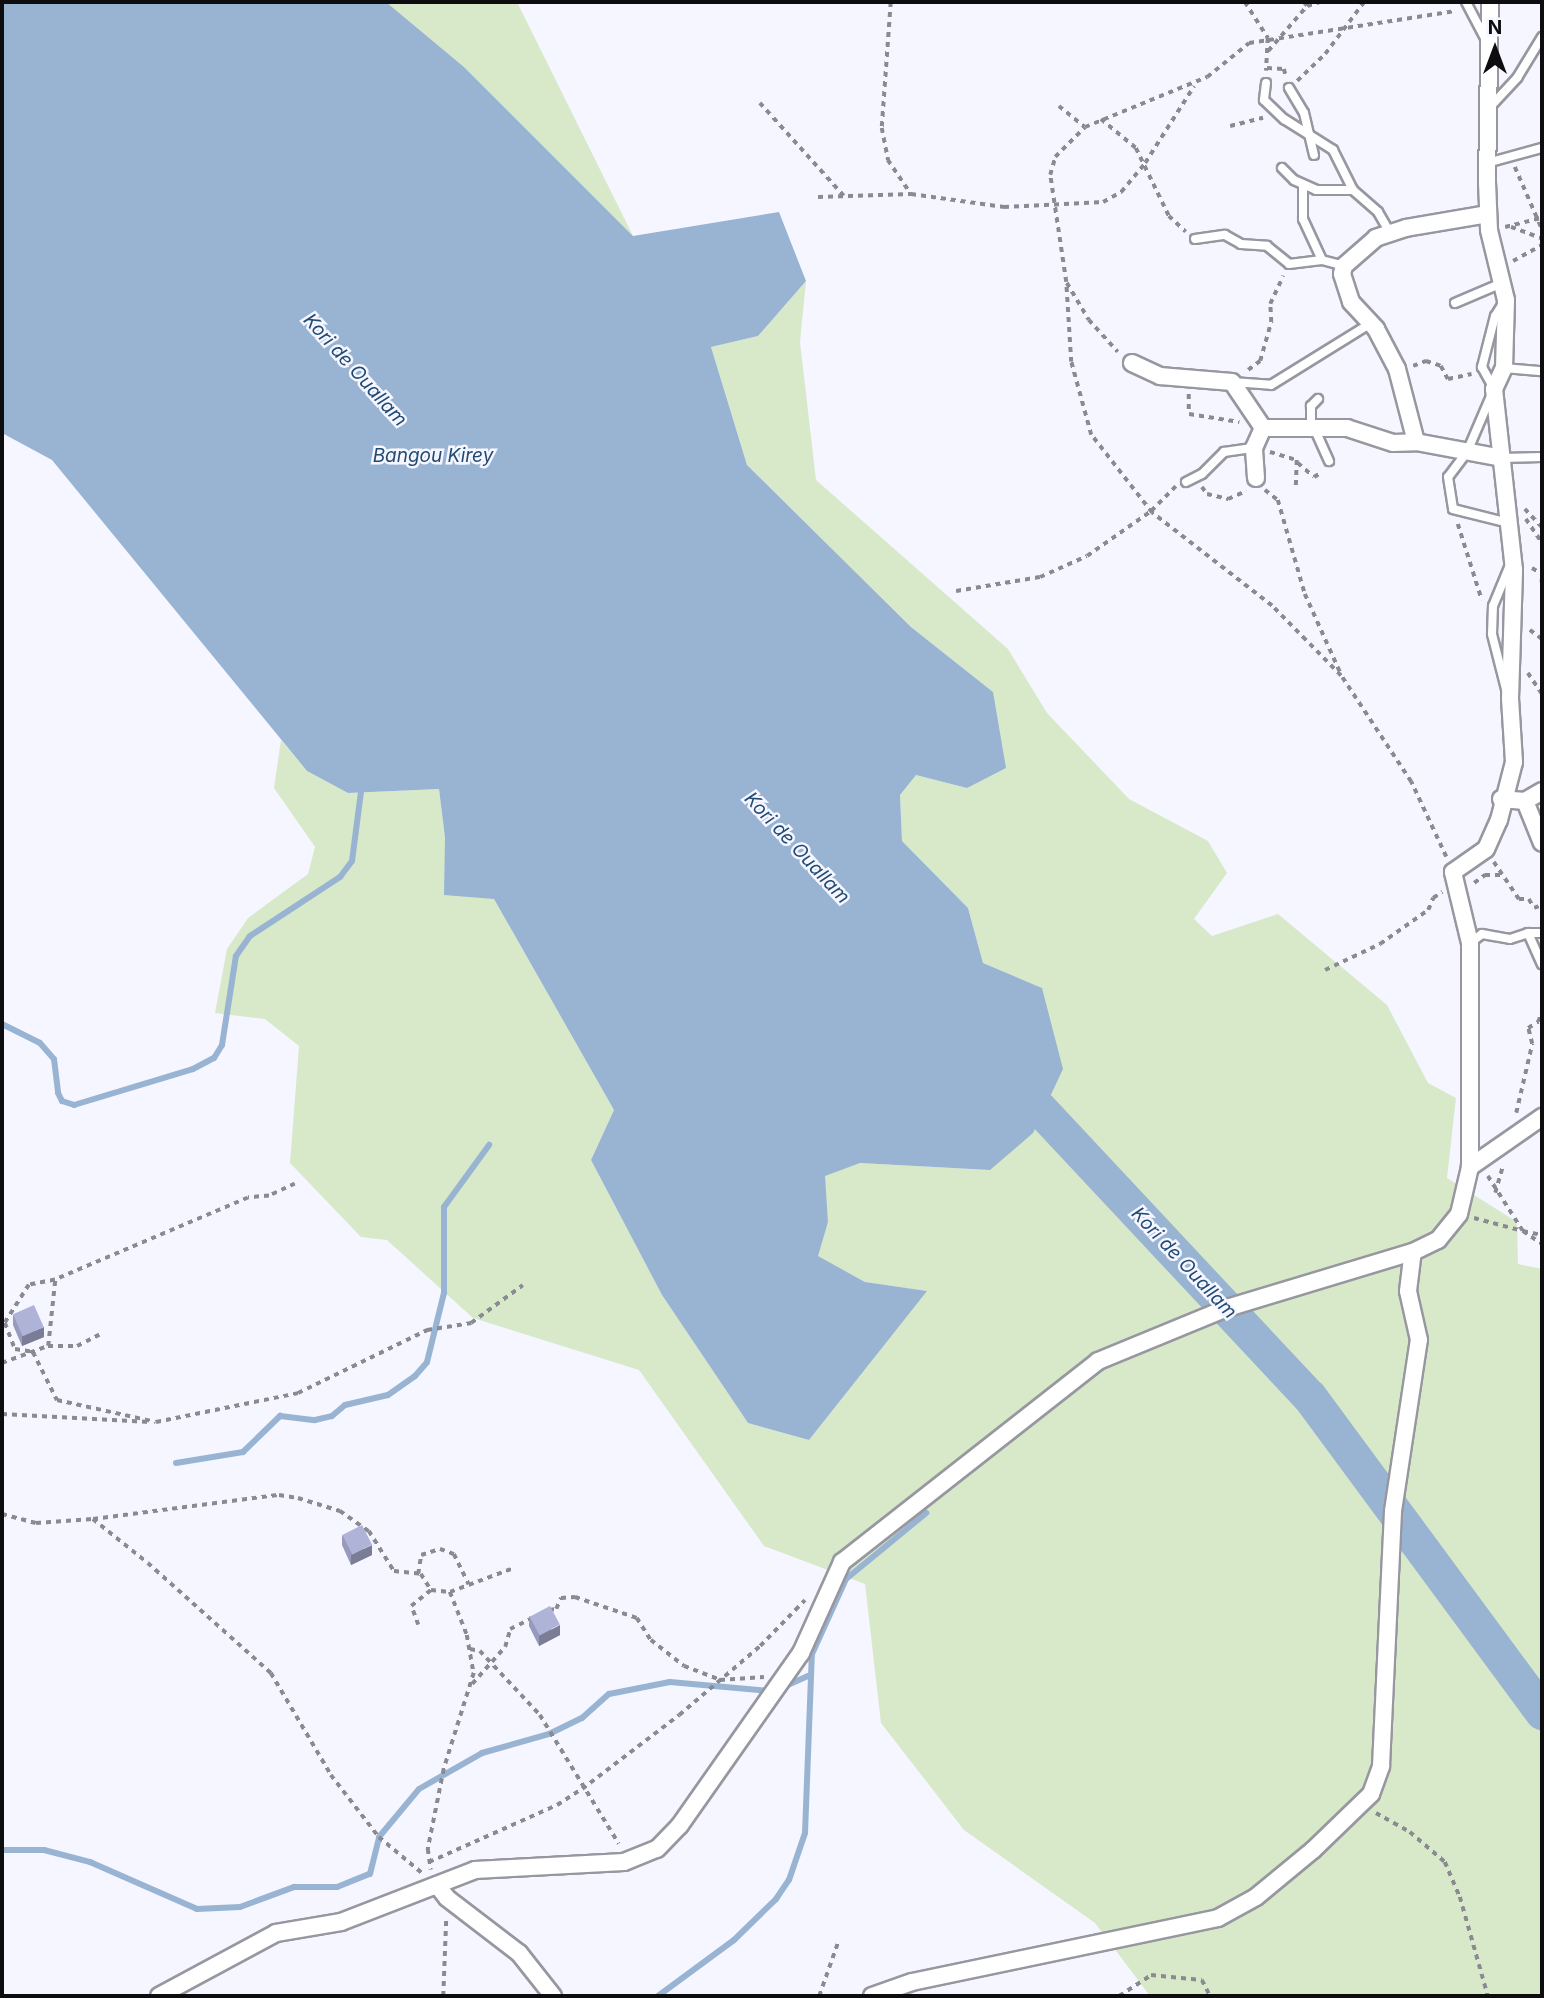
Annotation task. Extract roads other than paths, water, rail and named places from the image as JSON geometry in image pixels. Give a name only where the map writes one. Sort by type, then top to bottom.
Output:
[{"type":"street","points":[[159,1996],[276,1933],[341,1922],[442,1892],[475,1870],[630,1860],[657,1849],[680,1825],[801,1653],[842,1562],[1098,1361],[1227,1308],[1413,1251],[1438,1240],[1459,1214],[1470,1167],[1470,943],[1455,878],[1486,849],[1499,820],[1501,799],[1514,762],[1510,699],[1515,648],[1513,557],[1494,389],[1504,368],[1506,300],[1489,230],[1488,214],[1490,2]]},
{"type":"street","points":[[1416,442],[1398,369],[1371,323],[1351,302],[1344,266],[1376,238],[1488,214]]},
{"type":"street","points":[[1132,363],[1160,376],[1232,382],[1263,428]]},
{"type":"street","points":[[1263,428],[1294,425],[1346,428],[1393,443],[1416,442],[1502,458]]},
{"type":"street","points":[[1256,478],[1254,448],[1263,428]]},
{"type":"street","points":[[1501,799],[1525,801],[1542,790]]},
{"type":"street","points":[[1525,801],[1542,843]]},
{"type":"street","points":[[1470,1167],[1542,1117]]},
{"type":"street","points":[[872,1996],[912,1982],[1218,1918],[1256,1897],[1304,1858],[1371,1794],[1381,1766],[1393,1511],[1419,1340],[1408,1291],[1413,1251]]},
{"type":"street","points":[[442,1892],[519,1953],[553,1996]]},
{"type":"lane","points":[[1468,5],[1489,46]]},
{"type":"lane","points":[[1488,109],[1517,78],[1542,37]]},
{"type":"lane","points":[[1266,83],[1264,100],[1278,114],[1333,150],[1353,190],[1378,212],[1390,233]]},
{"type":"lane","points":[[1289,88],[1311,135],[1314,155]]},
{"type":"lane","points":[[1487,163],[1513,159],[1542,148]]},
{"type":"lane","points":[[1282,168],[1303,186],[1330,192],[1353,190]]},
{"type":"lane","points":[[1303,186],[1303,219],[1322,260]]},
{"type":"lane","points":[[1195,239],[1225,235],[1241,244],[1267,246],[1289,264],[1322,260],[1344,266]]},
{"type":"lane","points":[[1455,303],[1500,276]]},
{"type":"lane","points":[[1506,300],[1495,316],[1482,367],[1494,389],[1467,452],[1448,477],[1453,509],[1509,523]]},
{"type":"lane","points":[[1232,382],[1270,385],[1371,323]]},
{"type":"lane","points":[[1504,368],[1542,370]]},
{"type":"lane","points":[[1318,399],[1311,406],[1315,428],[1329,461]]},
{"type":"lane","points":[[1186,482],[1202,474],[1224,452],[1254,448]]},
{"type":"lane","points":[[1502,458],[1542,457]]},
{"type":"lane","points":[[1510,699],[1492,634],[1493,606],[1513,557]]},
{"type":"lane","points":[[1470,943],[1482,934],[1510,939],[1528,933],[1542,933]]},
{"type":"lane","points":[[1528,933],[1542,964]]},
{"type":"water","name":"Bangou Kirey","points":[[2,2],[386,2],[464,67],[633,236],[779,212],[806,281],[758,336],[711,347],[747,465],[911,627],[993,692],[1006,768],[967,788],[916,775],[900,795],[902,841],[968,908],[983,963],[1042,988],[1063,1069],[1033,1133],[990,1170],[860,1163],[825,1176],[828,1222],[818,1256],[865,1282],[927,1291],[809,1440],[748,1423],[662,1295],[591,1160],[614,1110],[494,899],[444,895],[445,838],[439,789],[348,793],[307,771],[52,460],[2,433]]},
{"type":"waterway","points":[[2,1024],[40,1043],[54,1059],[58,1093],[62,1101],[74,1105],[193,1069],[214,1058],[222,1045],[236,956],[250,936],[340,877],[352,861],[361,792]]},
{"type":"waterway","name":"Kori de Ouallam","points":[[1010,1077],[1309,1396],[1542,1712]]},
{"type":"waterway","points":[[176,1463],[243,1452],[280,1416],[315,1420],[332,1416],[345,1405],[388,1395],[415,1376],[427,1362],[444,1293],[444,1207],[489,1145]]},
{"type":"waterway","points":[[658,1996],[734,1940],[776,1899],[789,1880],[805,1833],[812,1654],[846,1579],[926,1513]]},
{"type":"waterway","points":[[781,1688],[808,1676]]},
{"type":"waterway","points":[[2,1850],[44,1850],[90,1862],[197,1909],[240,1907],[294,1887],[337,1887],[370,1874],[379,1837],[419,1789],[482,1753],[549,1734],[582,1718],[609,1694],[670,1682],[771,1691]]}]
